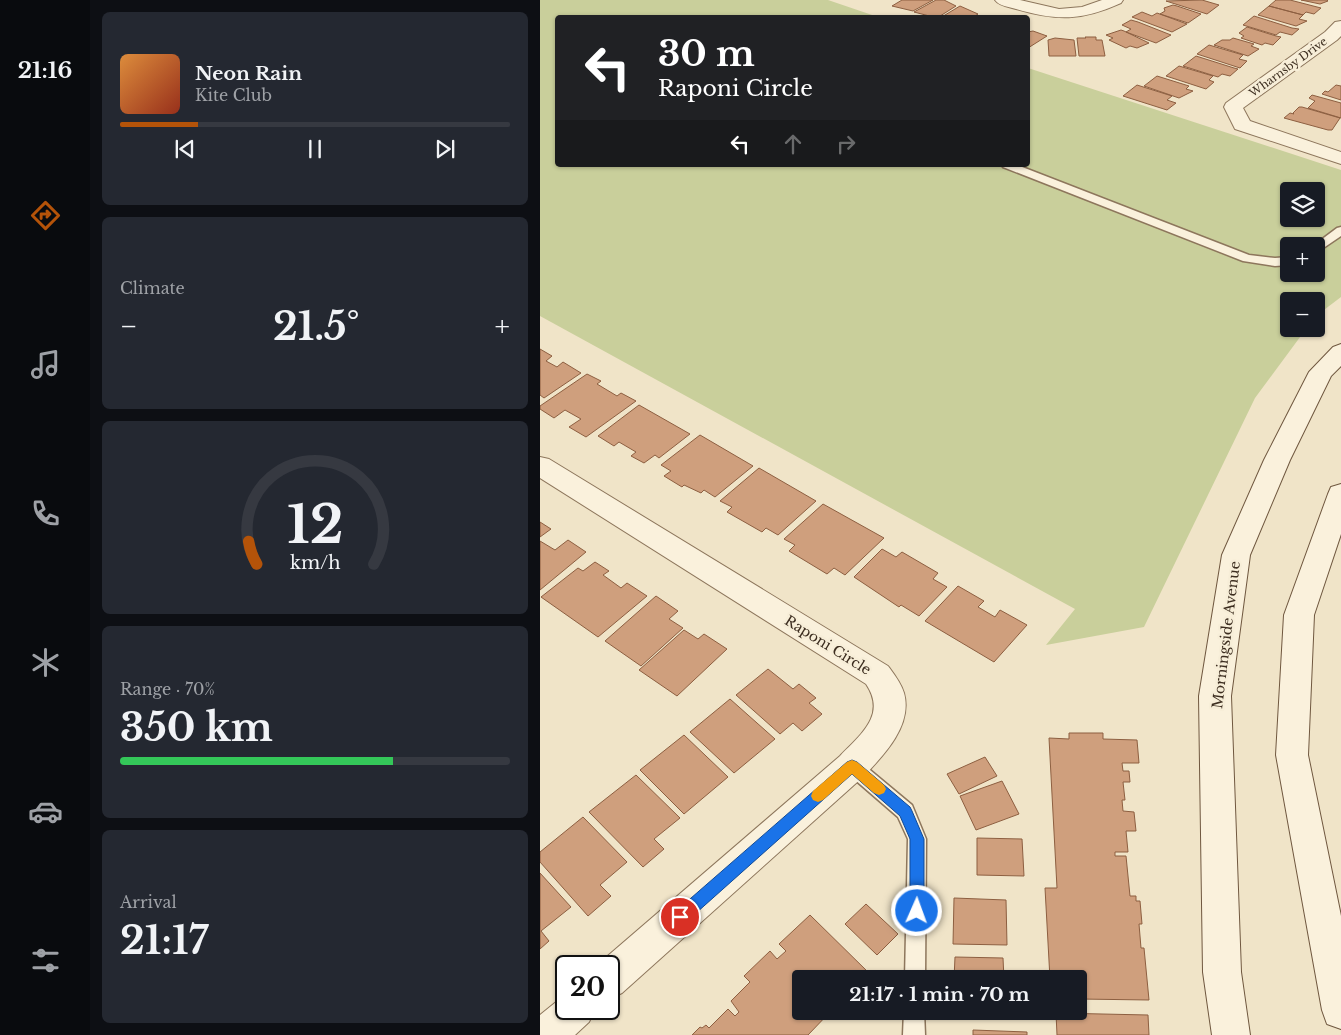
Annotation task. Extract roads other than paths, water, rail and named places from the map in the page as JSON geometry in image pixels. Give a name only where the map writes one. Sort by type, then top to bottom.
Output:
[{"type":"street","points":[[1003,0],[1047,14],[1076,14],[1095,10],[1115,0]]},
{"type":"street","name":"Wharnsby Drive","points":[[1341,26],[1233,107],[1242,125],[1341,158]]},
{"type":"street","name":"Morningside Avenue","points":[[1231,1035],[1222,972],[1215,696],[1236,555],[1277,460],[1321,372],[1341,352]]},
{"type":"street","name":"Raponi Circle","points":[[540,466],[877,675],[888,692],[889,715],[880,737],[852,766],[620,970]]},
{"type":"street","points":[[1341,494],[1300,615],[1292,755],[1341,1010]]},
{"type":"street","points":[[546,1035],[563,1020]]},
{"type":"lane","points":[[1012,167],[1247,258],[1280,262]]},
{"type":"lane","points":[[1325,243],[1341,230]]},
{"type":"lane","points":[[852,766],[905,811],[917,839],[918,877],[915,970]]},
{"type":"lane","points":[[914,1020],[914,1035]]}]
